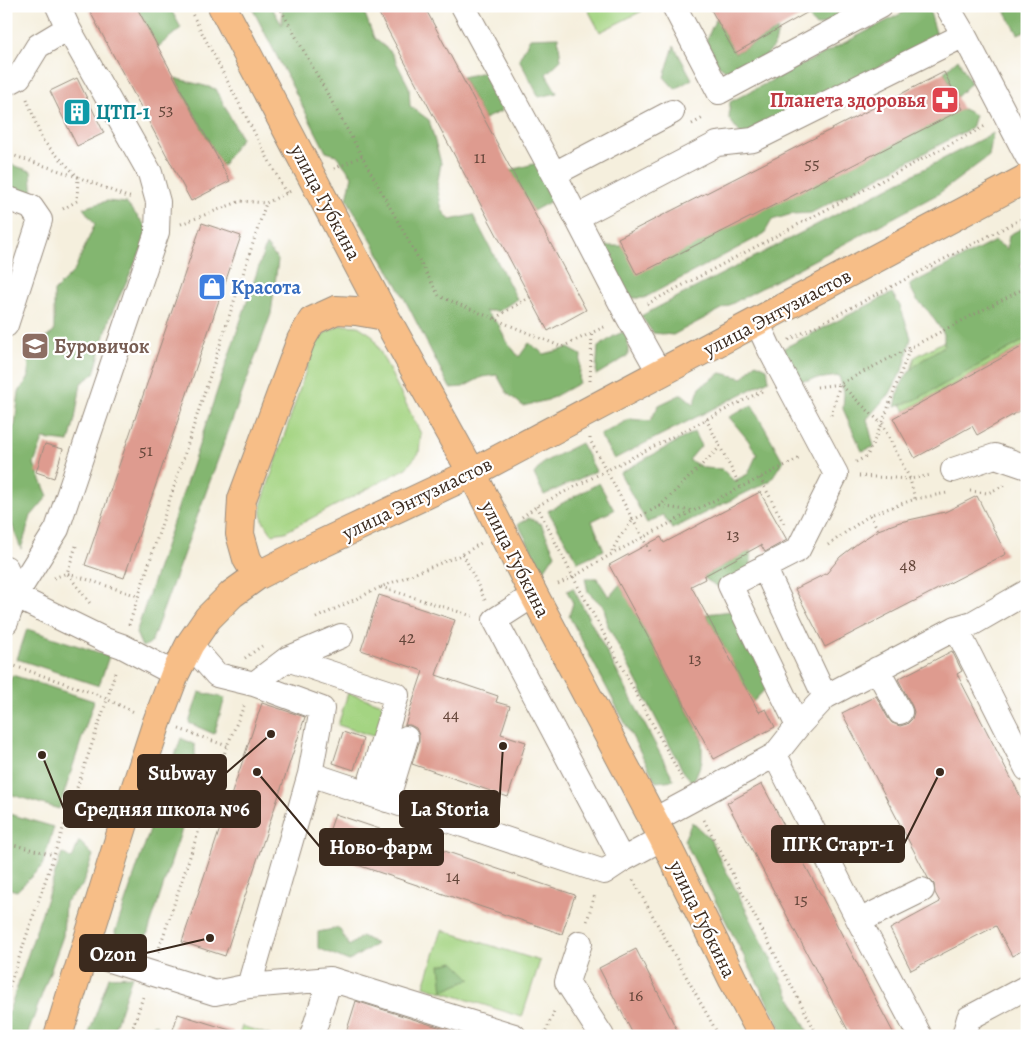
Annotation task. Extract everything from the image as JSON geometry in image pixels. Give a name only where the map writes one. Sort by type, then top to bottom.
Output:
[{"type":"main road","name":"улица Губкина","points":[[222,6],[385,316],[503,531],[534,596],[658,829],[763,1036]]},
{"type":"main road","name":"улица Энтузиастов","points":[[58,1036],[125,820],[175,674],[190,644],[208,618],[232,594],[257,576],[472,473],[1027,178]]},
{"type":"main road","points":[[257,576],[247,559],[240,534],[242,499],[301,340],[312,321],[336,310],[385,316]]},
{"type":"lane","points":[[10,595],[57,528],[168,232],[150,173],[68,28],[58,6]]},
{"type":"lane","points":[[463,6],[660,374]]},
{"type":"lane","points":[[674,6],[719,92],[880,6]]},
{"type":"lane","points":[[947,6],[1027,156]]},
{"type":"lane","points":[[13,81],[38,46],[68,28]]},
{"type":"lane","points":[[577,217],[717,144],[753,140],[964,35]]},
{"type":"lane","points":[[554,174],[672,112]]},
{"type":"lane","points":[[6,198],[31,207],[40,220],[6,325]]},
{"type":"lane","points":[[757,322],[836,474],[798,550],[730,585],[798,726]]},
{"type":"lane","points":[[952,481],[995,456],[1019,475]]},
{"type":"lane","points":[[764,567],[825,697]]},
{"type":"lane","points":[[6,568],[10,595],[6,622]]},
{"type":"lane","points":[[613,866],[693,799],[775,756],[798,726],[825,697],[956,628],[973,623],[1027,592]]},
{"type":"lane","points":[[10,595],[105,640],[122,646],[175,674]]},
{"type":"lane","points":[[534,596],[495,620],[613,866]]},
{"type":"lane","points":[[956,628],[1027,769]]},
{"type":"lane","points":[[254,684],[287,659],[341,636]]},
{"type":"lane","points":[[190,644],[217,675],[254,684],[322,709],[310,774],[250,986]]},
{"type":"lane","points":[[287,659],[397,695],[377,796]]},
{"type":"lane","points":[[877,669],[900,712]]},
{"type":"lane","points":[[377,796],[406,738]]},
{"type":"lane","points":[[775,756],[920,1036]]},
{"type":"lane","points":[[310,774],[377,796],[613,866]]},
{"type":"lane","points":[[859,921],[922,890]]},
{"type":"lane","points":[[580,943],[567,982],[602,1036]]},
{"type":"lane","points":[[84,952],[215,993],[250,986],[330,979],[514,1036]]},
{"type":"lane","points":[[312,1036],[330,979]]},
{"type":"lane","points":[[964,1036],[969,1018],[1027,987]]},
{"type":"path","points":[[188,6],[286,193]]},
{"type":"path","points":[[13,81],[42,140],[78,177],[77,201],[61,210]]},
{"type":"path","points":[[6,153],[78,177],[125,196],[158,202]]},
{"type":"path","points":[[6,996],[107,700],[122,646],[266,203],[241,201],[182,223],[168,232]]},
{"type":"path","points":[[770,350],[1027,216]]},
{"type":"path","points":[[168,232],[182,223]]},
{"type":"path","points":[[309,622],[381,587],[463,554],[503,531],[537,506],[773,386],[809,388],[840,384],[1027,287]]},
{"type":"path","points":[[494,319],[530,297]]},
{"type":"path","points":[[592,333],[589,411],[590,440],[650,551]]},
{"type":"path","points":[[867,456],[882,424],[910,348]]},
{"type":"path","points":[[840,384],[882,424],[910,480],[915,499]]},
{"type":"path","points":[[534,596],[574,577],[610,555],[693,511],[822,448],[840,384]]},
{"type":"path","points":[[706,419],[741,488]]},
{"type":"path","points":[[610,555],[619,538],[633,520],[660,506],[720,447]]},
{"type":"path","points":[[836,474],[910,480],[952,481]]},
{"type":"path","points":[[966,490],[988,492],[1019,475]]},
{"type":"path","points":[[760,478],[798,550]]},
{"type":"path","points":[[826,546],[870,516],[915,499],[952,481]]},
{"type":"path","points":[[537,506],[818,1036]]},
{"type":"path","points":[[660,506],[693,511]]},
{"type":"path","points":[[870,516],[878,530]]},
{"type":"path","points":[[67,572],[76,544]]},
{"type":"path","points":[[463,554],[495,620]]},
{"type":"path","points":[[50,580],[67,572],[138,596]]},
{"type":"path","points":[[67,572],[95,609]]},
{"type":"path","points":[[381,587],[469,615],[495,620]]},
{"type":"path","points":[[130,1036],[227,746],[254,684],[245,657],[264,644]]},
{"type":"path","points":[[6,663],[96,694],[157,722],[227,746]]},
{"type":"path","points":[[6,848],[14,845],[54,855]]},
{"type":"path","points":[[580,943],[595,892],[613,866],[719,1036]]},
{"type":"green space","points":[[136,6],[169,6],[181,28],[158,47]]},
{"type":"green space","points":[[251,6],[271,6],[282,25],[282,6],[362,6],[374,38],[391,52],[409,87],[410,106],[429,120],[441,163],[437,186],[442,210],[450,220],[473,215],[517,299],[499,311],[485,311],[499,325],[505,339],[519,357],[529,343],[544,354],[568,348],[581,355],[579,383],[548,400],[523,406],[507,393],[497,375],[482,377],[463,387],[450,388],[399,288],[347,199],[352,176],[336,155],[326,152]]},
{"type":"green space","points":[[586,6],[640,6],[642,11],[600,32]]},
{"type":"green space","points":[[820,6],[860,6],[838,20],[816,26],[806,14]]},
{"type":"green space","points":[[1002,6],[1027,6],[1027,30],[1018,34]]},
{"type":"green space","points":[[929,9],[937,36],[744,138],[729,119],[730,102],[906,11]]},
{"type":"green space","points":[[716,18],[735,53],[778,30],[775,44],[763,60],[731,74],[717,64],[706,41]]},
{"type":"green space","points":[[558,37],[561,60],[546,74],[557,93],[539,97],[519,59],[530,38]]},
{"type":"green space","points":[[674,46],[692,79],[675,89],[664,77]]},
{"type":"green space","points":[[958,59],[971,83],[957,97],[944,72]]},
{"type":"green space","points":[[489,71],[498,91],[502,111],[484,119],[462,77]]},
{"type":"green space","points":[[175,78],[216,89],[241,138],[222,166]]},
{"type":"green space","points":[[963,109],[975,115],[971,128],[811,213],[792,214],[772,220],[764,234],[644,298],[625,298],[607,262],[605,246],[622,246]]},
{"type":"green space","points":[[993,133],[989,156],[938,194],[673,335],[653,333],[641,316]]},
{"type":"green space","points":[[6,163],[31,171],[33,199],[6,192]]},
{"type":"green space","points":[[537,163],[555,199],[533,211],[511,170]]},
{"type":"green space","points":[[107,201],[126,203],[150,231],[110,317],[94,374],[81,383],[69,442],[43,439],[34,464],[48,496],[31,516],[21,549],[6,508],[6,439],[15,425],[19,392],[29,377],[28,350],[54,332],[54,291],[74,271],[95,224],[83,208]]},
{"type":"green space","points":[[1026,226],[1027,262],[1021,264],[1027,293],[1027,339],[917,399],[895,407],[905,377],[920,362],[944,346],[944,334],[929,312],[917,300],[909,285],[995,241],[1007,249],[1009,235]]},
{"type":"green space","points":[[266,245],[278,260],[271,314],[151,643],[142,647],[136,633]]},
{"type":"green space","points":[[892,293],[900,306],[911,338],[904,367],[889,395],[867,419],[874,447],[862,451],[843,409],[844,393],[839,376],[801,381],[790,366],[784,348]]},
{"type":"green space","points":[[1027,296],[1027,344],[905,411],[901,404],[915,357]]},
{"type":"green space","points":[[341,325],[358,326],[372,335],[421,434],[419,453],[405,469],[285,532],[272,534],[263,521],[261,506],[314,346],[325,333]]},
{"type":"green space","points":[[628,330],[628,356],[596,375],[598,347],[614,336]]},
{"type":"green space","points":[[756,363],[767,368],[769,380],[614,459],[600,435],[630,419],[650,421],[659,405],[682,394],[694,404],[700,387],[721,373],[743,378]]},
{"type":"green space","points":[[752,405],[783,461],[770,481],[672,529],[663,515],[647,523],[620,473],[694,432],[701,446],[689,460],[704,468],[722,469],[734,481],[748,474],[757,454],[729,417]]},
{"type":"green space","points":[[581,443],[596,471],[544,495],[534,474],[544,462]]},
{"type":"green space","points":[[599,483],[614,510],[592,521],[604,550],[578,562],[548,511]]},
{"type":"green space","points":[[529,518],[541,524],[555,554],[543,572],[518,524]]},
{"type":"green space","points":[[751,550],[751,569],[720,588],[705,579],[704,576]]},
{"type":"green space","points":[[585,578],[597,578],[609,597],[620,584],[702,738],[702,761],[693,783],[683,771],[608,626],[604,607],[588,592]]},
{"type":"green space","points":[[573,588],[674,780],[656,782],[569,616],[573,603],[567,591]]},
{"type":"green space","points":[[732,611],[768,686],[753,702],[706,614]]},
{"type":"green space","points":[[27,629],[109,656],[99,686],[17,659]]},
{"type":"green space","points":[[12,675],[94,701],[59,809],[6,793],[6,694]]},
{"type":"green space","points":[[199,692],[225,698],[214,734],[189,723]]},
{"type":"green space","points":[[348,693],[386,705],[376,737],[338,725]]},
{"type":"green space","points":[[181,738],[195,745],[195,789],[141,954],[120,950],[115,932]]},
{"type":"green space","points":[[6,813],[54,827],[42,866],[17,891],[6,888]]},
{"type":"green space","points":[[692,822],[710,839],[810,1036],[785,1036],[684,840]]},
{"type":"green space","points":[[79,841],[93,855],[82,886],[65,902],[63,936],[27,1036],[6,1036],[6,1020],[62,853],[72,859]]},
{"type":"green space","points":[[339,928],[349,946],[362,936],[376,944],[349,961],[318,948],[318,932]]},
{"type":"green space","points":[[442,930],[540,961],[522,1017],[424,986]]},
{"type":"green space","points":[[454,962],[471,979],[443,991],[440,965]]},
{"type":"green space","points":[[132,976],[112,1036],[88,1036],[109,977]]},
{"type":"green space","points":[[157,1024],[158,1036],[137,1036],[139,1030]]},
{"type":"green space","points":[[242,1026],[272,1036],[239,1036]]},
{"type":"building","points":[[87,6],[136,6],[230,181],[191,201]]},
{"type":"building","points":[[375,6],[424,6],[586,310],[548,331]]},
{"type":"building","points":[[709,6],[819,6],[735,53]]},
{"type":"building","points":[[944,72],[963,109],[637,275],[618,238]]},
{"type":"building","name":"ЦТП-1","points":[[77,78],[104,133],[77,146],[50,91]]},
{"type":"building","points":[[202,223],[241,236],[124,578],[85,565]]},
{"type":"building","points":[[1027,344],[1027,407],[977,435],[972,426],[915,458],[893,418]]},
{"type":"building","points":[[45,444],[63,449],[54,478],[36,472]]},
{"type":"building","points":[[760,492],[787,540],[765,552],[761,545],[704,576],[705,579],[691,586],[759,712],[766,709],[775,727],[714,759],[609,565],[661,537],[664,543]]},
{"type":"building","points":[[977,496],[1006,554],[825,647],[795,589],[827,573],[840,557],[878,530],[900,522],[945,512]]},
{"type":"building","points":[[379,595],[455,620],[436,675],[498,696],[496,702],[510,706],[501,734],[526,742],[508,797],[412,764],[419,742],[419,735],[416,728],[405,725],[423,671],[361,650]]},
{"type":"building","points":[[952,651],[962,671],[957,674],[1027,809],[1027,948],[1012,956],[996,926],[911,970],[890,929],[940,902],[935,893],[934,884],[928,878],[842,713],[876,696],[892,723],[900,726],[907,724],[912,719],[914,712],[898,679]]},
{"type":"building","points":[[262,703],[305,717],[225,956],[182,942]]},
{"type":"building","points":[[343,732],[363,739],[354,770],[333,763]]},
{"type":"building","points":[[762,784],[895,1036],[851,1036],[727,803]]},
{"type":"building","points":[[335,814],[575,895],[562,934],[322,853]]},
{"type":"building","points":[[636,949],[680,1036],[634,1036],[599,968]]},
{"type":"building","points":[[356,1001],[460,1034],[459,1036],[345,1036]]},
{"type":"building","points":[[178,1014],[233,1031],[232,1036],[171,1036]]},
{"type":"place","name":"Планета здоровья","points":[[945,100]]},
{"type":"place","name":"ЦТП-1","points":[[77,112]]},
{"type":"place","name":"Красота","points":[[212,287]]},
{"type":"place","name":"Буровичок","points":[[35,346]]},
{"type":"place","name":"Subway","points":[[271,734]]},
{"type":"place","name":"La Storia","points":[[503,746]]},
{"type":"place","name":"Средняя школа №6","points":[[42,755]]},
{"type":"place","name":"Ново-фарм","points":[[257,772]]},
{"type":"place","name":"ПГК Старт-1","points":[[940,772]]},
{"type":"place","name":"Ozon","points":[[210,938]]}]
